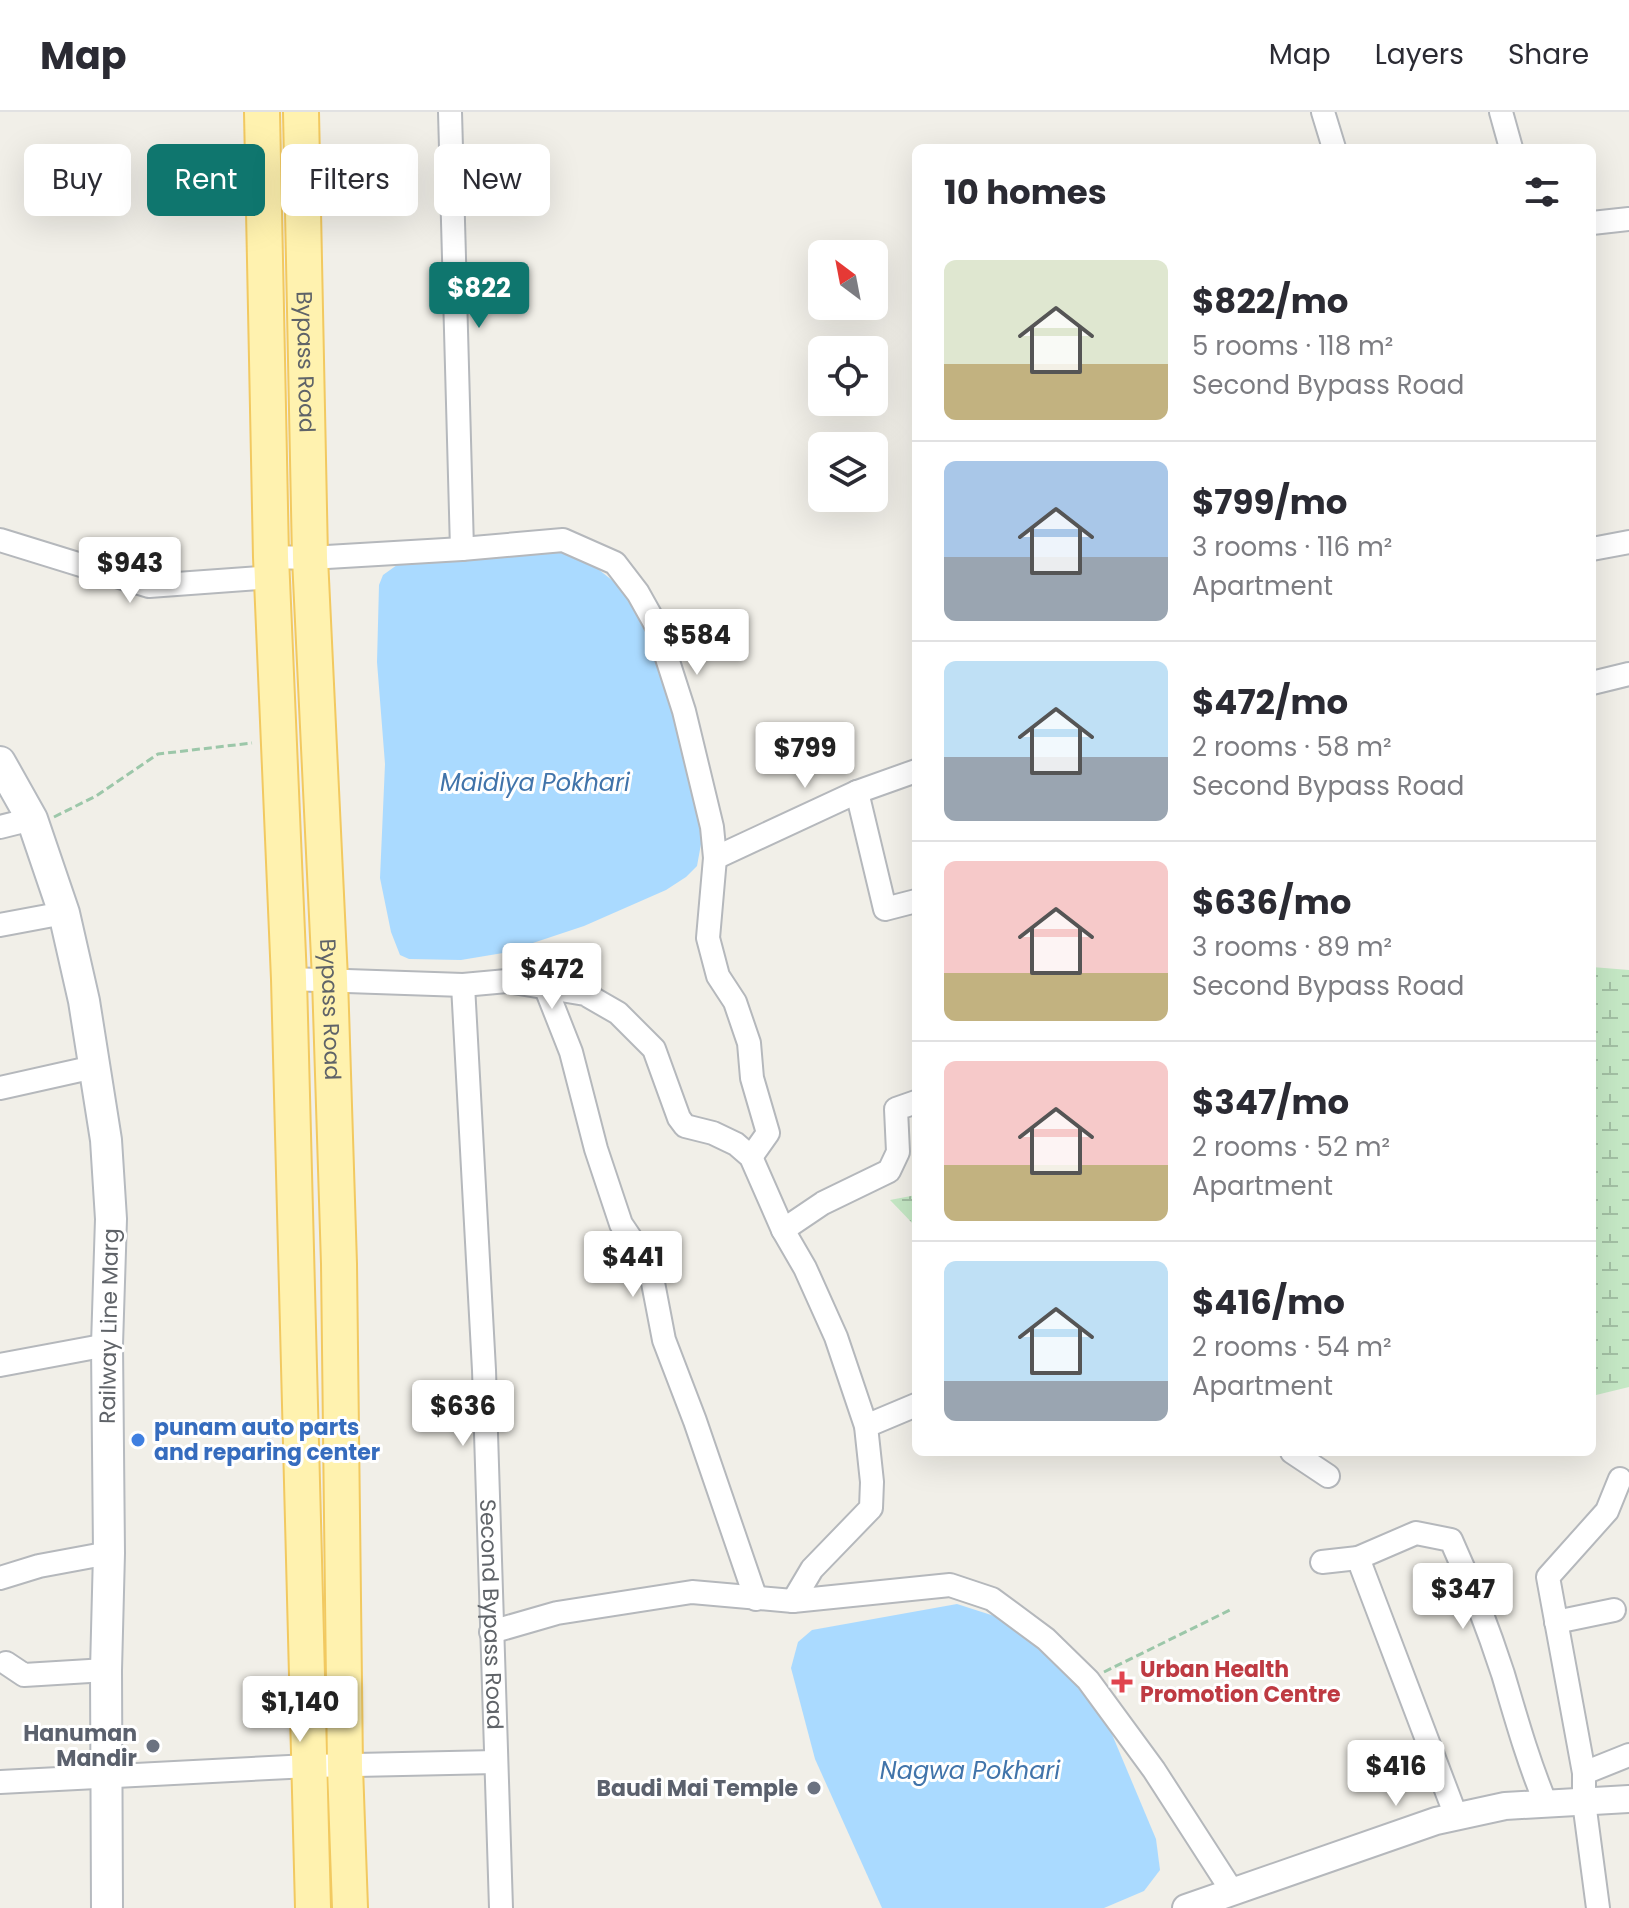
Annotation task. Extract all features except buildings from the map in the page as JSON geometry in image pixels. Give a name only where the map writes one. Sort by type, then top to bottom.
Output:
[{"type":"main road","name":"Bypass Road","points":[[262,112],[272,567],[289,979],[313,1908]]},
{"type":"main road","name":"Bypass Road","points":[[301,112],[310,558],[330,979],[339,1264],[345,1767],[350,1908]]},
{"type":"main road","name":"Railway Line Marg","points":[[0,762],[34,823],[64,913],[84,1001],[106,1140],[111,1219],[107,1345],[107,1908]]},
{"type":"main road","points":[[296,1262],[339,1264]]},
{"type":"street","points":[[450,112],[462,549]]},
{"type":"street","points":[[1323,112],[1333,144]]},
{"type":"street","points":[[1501,112],[1510,144]]},
{"type":"street","points":[[1596,223],[1629,219]]},
{"type":"street","points":[[0,540],[149,586],[310,558],[563,540],[615,563],[638,593],[657,627],[684,711],[703,785],[715,858],[708,938],[718,976],[735,1002],[749,1043],[752,1078],[768,1133],[751,1157]]},
{"type":"street","points":[[1596,548],[1629,542]]},
{"type":"street","points":[[1596,682],[1629,674]]},
{"type":"street","points":[[715,858],[857,792],[912,772]]},
{"type":"street","points":[[857,792],[885,909],[912,902]]},
{"type":"street","points":[[0,827],[34,823]]},
{"type":"street","points":[[0,925],[64,913]]},
{"type":"street","points":[[289,979],[463,985],[507,981],[585,994],[618,1013],[654,1049],[679,1118],[685,1126],[713,1133],[736,1144],[751,1157],[836,1337],[866,1426],[872,1482],[871,1508],[812,1569],[793,1601]]},
{"type":"street","name":"Second Bypass Road","points":[[463,985],[484,1370],[501,1908]]},
{"type":"street","points":[[545,986],[571,1052],[592,1136],[621,1224],[650,1267],[664,1340],[756,1599]]},
{"type":"street","points":[[0,1088],[94,1067]]},
{"type":"street","points":[[783,1230],[823,1203],[889,1171],[898,1152],[896,1109],[912,1103]]},
{"type":"street","points":[[0,1365],[107,1345]]},
{"type":"street","points":[[866,1426],[912,1407]]},
{"type":"street","points":[[1298,1456],[1328,1476]]},
{"type":"street","points":[[1598,1908],[1584,1802],[1584,1773],[1548,1577],[1607,1511],[1620,1479]]},
{"type":"street","points":[[1322,1562],[1358,1558],[1416,1533],[1451,1540],[1475,1593],[1528,1760],[1546,1804]]},
{"type":"street","points":[[0,1578],[39,1566],[109,1553]]},
{"type":"street","points":[[1358,1558],[1456,1816]]},
{"type":"street","points":[[491,1632],[557,1613],[692,1592],[793,1601],[950,1585],[992,1599],[1046,1639],[1088,1680],[1154,1770],[1232,1891]]},
{"type":"street","points":[[1556,1622],[1614,1610]]},
{"type":"street","points":[[6,1663],[24,1675],[106,1670]]},
{"type":"street","points":[[1584,1773],[1629,1755]]},
{"type":"street","points":[[0,1782],[309,1766],[496,1762]]},
{"type":"street","points":[[1186,1908],[1340,1852],[1456,1816],[1505,1806],[1628,1801]]},
{"type":"path","points":[[34,823],[96,796],[158,754],[280,741]]},
{"type":"path","points":[[1088,1680],[1230,1610]]},
{"type":"green space","points":[[1596,967],[1629,970],[1629,1387],[1596,1395]]},
{"type":"green space","points":[[912,1196],[912,1223],[890,1200]]},
{"type":"water","name":"Maidiya Pokhari","points":[[535,552],[566,553],[593,565],[618,585],[641,618],[670,706],[703,833],[697,866],[666,890],[584,926],[503,953],[461,960],[409,959],[400,955],[391,932],[380,878],[385,764],[377,662],[379,585],[383,575],[397,565]]},
{"type":"water","name":"Nagwa Pokhari","points":[[957,1604],[1013,1622],[1072,1676],[1106,1720],[1156,1839],[1160,1870],[1144,1891],[1104,1908],[882,1908],[815,1759],[791,1668],[798,1642],[812,1630]]},
{"type":"place","name":"punam auto parts and reparing center","points":[[138,1440]]},
{"type":"place","name":"Urban Health Promotion Centre","points":[[1122,1682]]},
{"type":"place","name":"Hanuman Mandir","points":[[153,1746]]},
{"type":"place","name":"Baudi Mai Temple","points":[[814,1788]]}]
